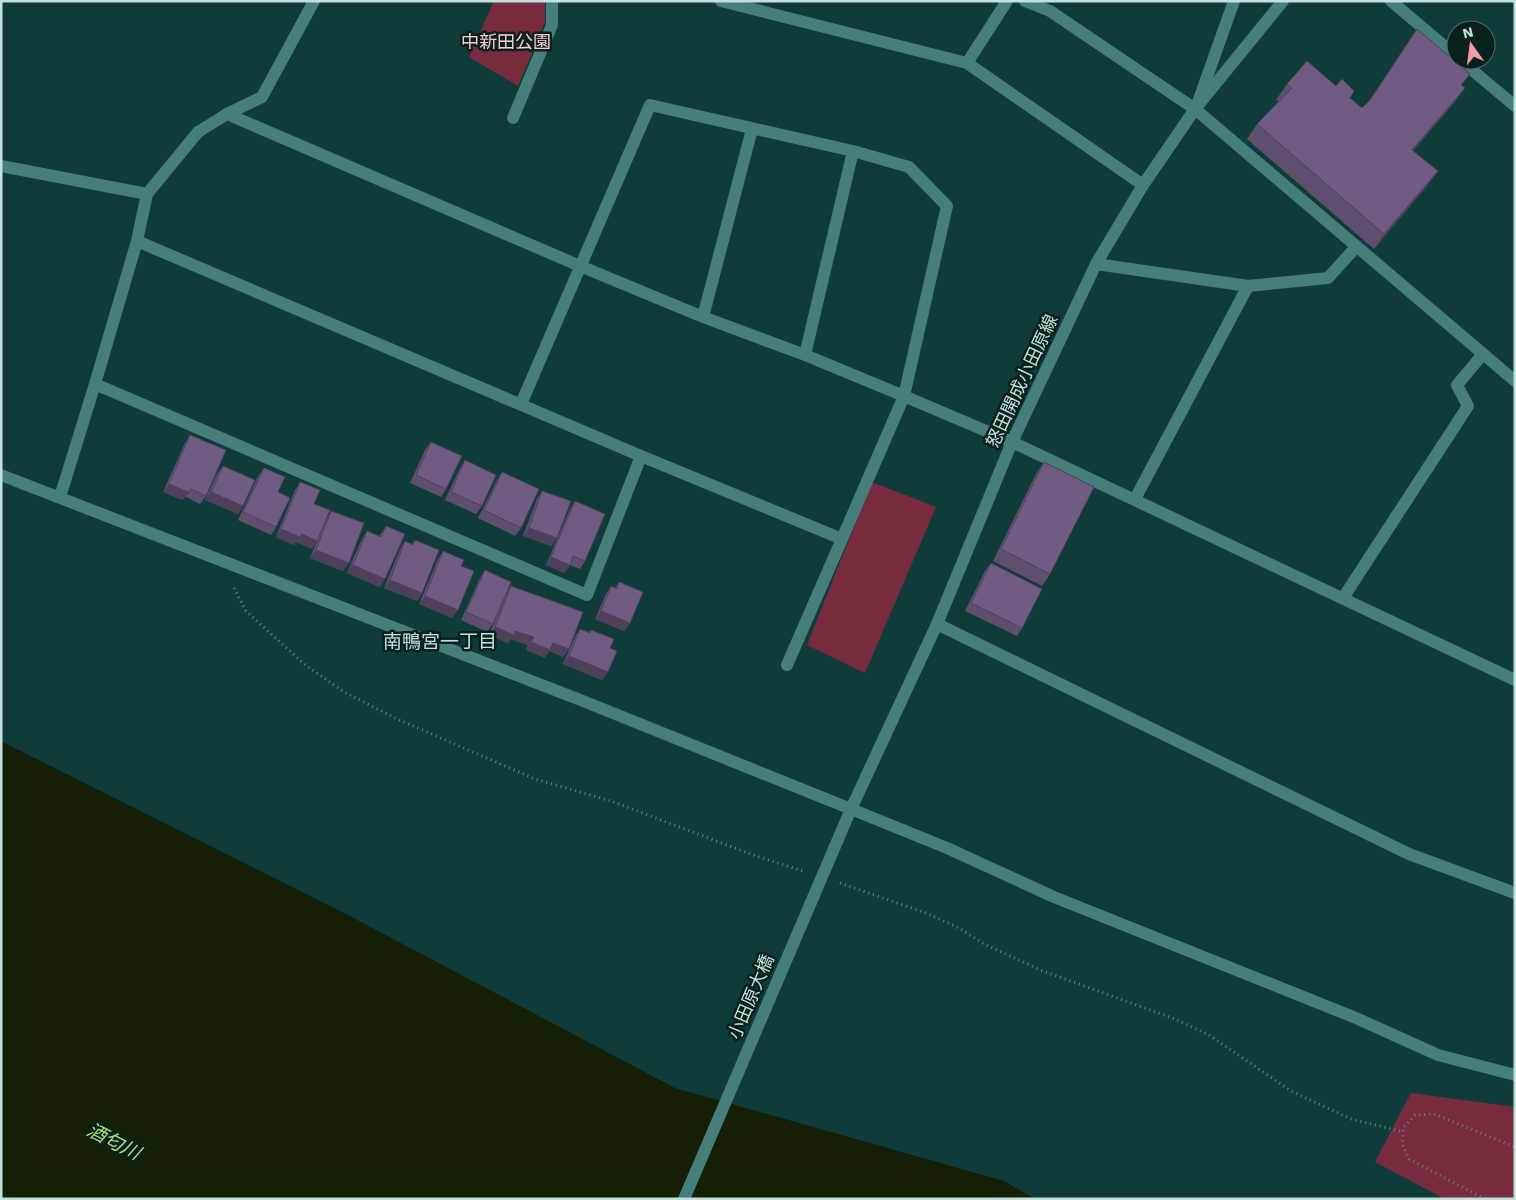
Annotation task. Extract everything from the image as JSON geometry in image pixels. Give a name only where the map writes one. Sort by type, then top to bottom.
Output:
[{"type":"street","points":[[60,497],[137,241],[147,194],[198,132],[227,114],[262,97],[314,1]]},
{"type":"street","points":[[513,118],[552,25],[552,1]]},
{"type":"street","points":[[721,1],[967,63],[1143,185]]},
{"type":"street","points":[[967,63],[1007,1]]},
{"type":"street","points":[[1024,1],[1050,11],[1195,109],[1515,381]]},
{"type":"street","points":[[1195,109],[1234,1]]},
{"type":"street","name":"怒田開成小田原線","points":[[851,809],[937,624],[1012,442],[1096,264],[1143,185],[1195,109],[1283,1]]},
{"type":"street","points":[[1391,1],[1446,48]]},
{"type":"street","points":[[1472,70],[1515,106]]},
{"type":"street","points":[[522,404],[650,105],[853,152],[909,167],[948,206],[904,396],[787,665]]},
{"type":"street","points":[[227,114],[580,266],[703,317],[804,355],[1012,442],[1515,680]]},
{"type":"street","points":[[703,317],[752,129]]},
{"type":"street","points":[[804,355],[853,152]]},
{"type":"street","points":[[1,166],[147,194]]},
{"type":"street","points":[[137,241],[641,456],[842,538]]},
{"type":"street","points":[[1096,264],[1248,286],[1328,278],[1356,247]]},
{"type":"street","points":[[1135,500],[1248,286]]},
{"type":"street","points":[[1343,598],[1468,406],[1457,385],[1483,354]]},
{"type":"street","points":[[95,384],[587,595],[641,456]]},
{"type":"street","points":[[1,475],[592,705],[851,809],[947,848],[1054,896],[1356,1018],[1438,1055],[1515,1075]]},
{"type":"street","points":[[937,624],[1409,854],[1515,893]]},
{"type":"street","name":"小田原大橋","points":[[684,1199],[851,809]]},
{"type":"path","points":[[220,561],[246,611],[304,664],[344,692],[397,720],[535,779],[611,801],[756,856],[808,872]]},
{"type":"path","points":[[834,881],[926,913],[959,928],[984,944],[1043,971],[1175,1019],[1209,1035],[1291,1091],[1351,1119],[1404,1132]]},
{"type":"path","points":[[1485,1199],[1409,1159],[1402,1143],[1404,1127],[1416,1115],[1434,1114],[1515,1147]]},
{"type":"green space","name":"中新田公園","points":[[494,1],[545,1],[545,22],[518,86],[469,57]]},
{"type":"green space","points":[[872,482],[936,507],[865,673],[807,645]]},
{"type":"green space","points":[[1411,1093],[1515,1107],[1515,1199],[1445,1199],[1375,1162]]},
{"type":"water","name":"酒匂川","points":[[1,741],[344,913],[675,1088],[1004,1181],[1035,1199],[1,1199]]},
{"type":"building","points":[[1417,29],[1446,54],[1446,70],[1465,70],[1470,74],[1461,85],[1465,88],[1412,150],[1438,171],[1384,234],[1257,124],[1292,88],[1287,84],[1307,61],[1336,86],[1342,79],[1354,91],[1350,98],[1362,108],[1371,99]]},
{"type":"building","points":[[190,435],[226,450],[206,496],[191,489],[188,492],[169,484]]},
{"type":"building","points":[[431,442],[462,456],[446,489],[416,475]]},
{"type":"building","points":[[465,460],[496,475],[482,506],[451,492]]},
{"type":"building","points":[[1044,462],[1094,487],[1050,574],[1001,549]]},
{"type":"building","points":[[223,466],[255,480],[243,506],[211,492]]},
{"type":"building","points":[[264,468],[285,477],[278,492],[290,498],[276,527],[243,512]]},
{"type":"building","points":[[502,472],[539,489],[521,528],[484,510]]},
{"type":"building","points":[[300,482],[320,490],[314,504],[330,510],[317,541],[302,534],[300,537],[281,529]]},
{"type":"building","points":[[542,491],[571,501],[557,538],[529,528]]},
{"type":"building","points":[[575,501],[605,514],[585,561],[573,556],[570,565],[551,557]]},
{"type":"building","points":[[331,511],[364,523],[349,563],[316,550]]},
{"type":"building","points":[[386,526],[405,534],[385,579],[353,565],[367,531],[381,537]]},
{"type":"building","points":[[415,540],[439,550],[422,593],[390,580],[405,541],[413,545]]},
{"type":"building","points":[[443,551],[464,560],[461,566],[474,571],[458,610],[425,596]]},
{"type":"building","points":[[991,563],[1042,589],[1022,628],[971,603]]},
{"type":"building","points":[[485,570],[511,582],[493,624],[466,612]]},
{"type":"building","points":[[619,582],[643,592],[630,623],[601,611],[611,586],[617,589]]},
{"type":"building","points":[[511,586],[583,612],[569,649],[553,643],[550,650],[531,642],[534,637],[515,631],[514,635],[495,627]]},
{"type":"building","points":[[580,629],[590,633],[591,630],[614,639],[610,648],[617,651],[608,672],[569,656]]},
{"type":"district","name":"南鴨宮一丁目","points":[[440,641]]}]
